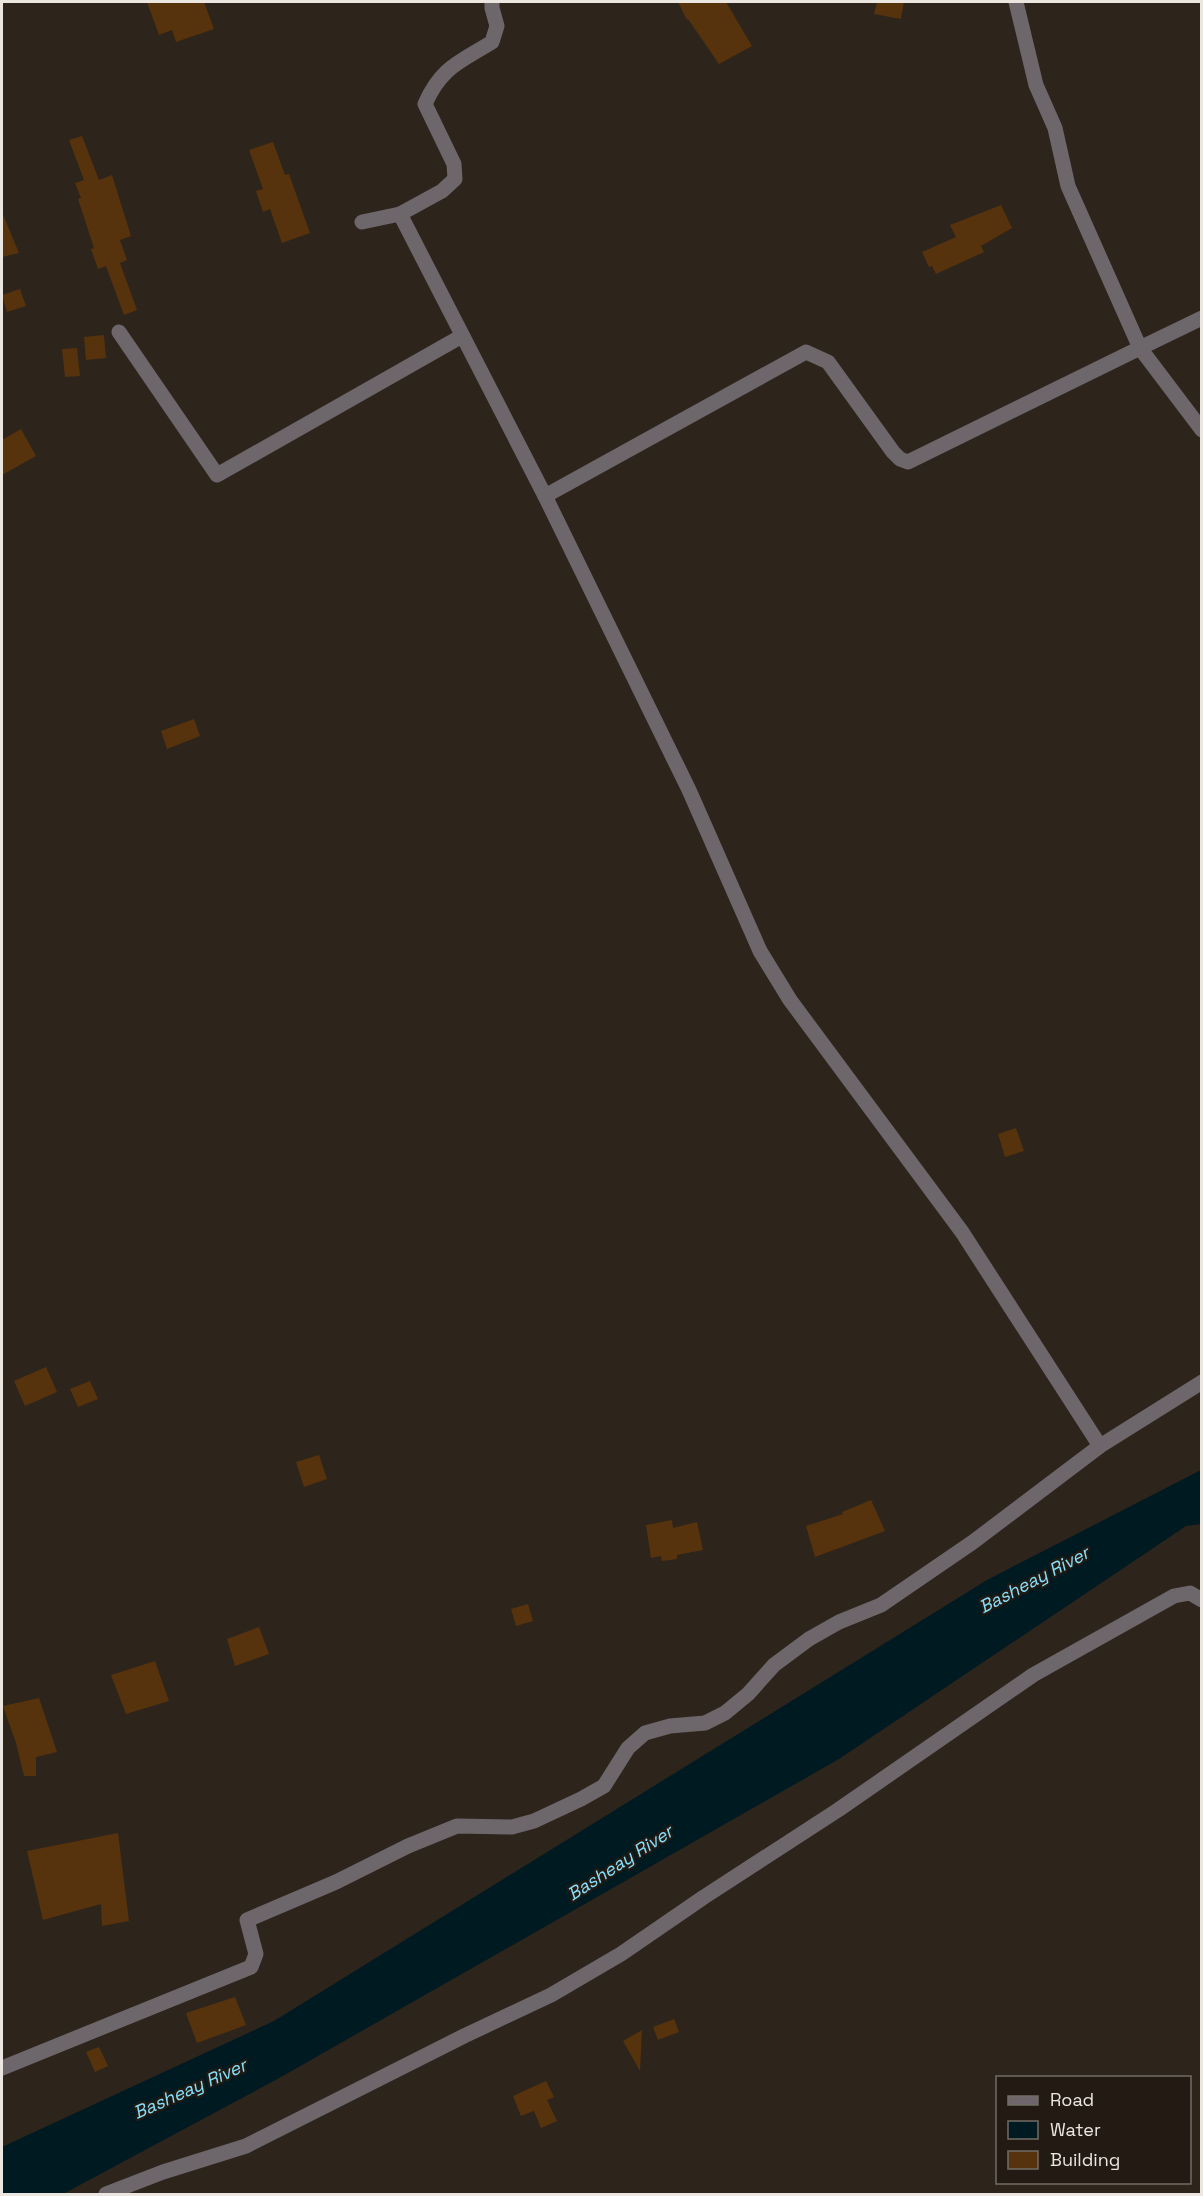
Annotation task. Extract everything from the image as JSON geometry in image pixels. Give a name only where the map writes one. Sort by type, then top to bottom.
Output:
[{"type":"street","points":[[362,222],[400,214],[442,191],[455,178],[454,164],[425,104],[432,88],[444,72],[492,42],[497,26],[492,2]]},
{"type":"street","points":[[1016,2],[1036,85],[1055,128],[1068,186],[1140,348],[1202,430]]},
{"type":"street","points":[[400,214],[545,495],[689,790],[760,951],[790,1000],[962,1233],[1100,1446]]},
{"type":"street","points":[[545,495],[807,352],[828,363],[893,452],[900,459],[908,462],[1202,318]]},
{"type":"street","points":[[119,333],[217,475],[462,336]]},
{"type":"street","points":[[2,2068],[251,1967],[256,1954],[247,1920],[457,1826],[512,1827],[534,1821],[604,1786],[628,1748],[645,1733],[670,1726],[705,1723],[725,1713],[748,1694],[774,1665],[809,1639],[839,1622],[881,1605],[973,1542],[1100,1446],[1202,1382]]},
{"type":"street","points":[[106,2194],[163,2172],[246,2146],[464,2036],[551,1995],[621,1954],[838,1810],[1033,1675],[1174,1596],[1190,1593],[1202,1600]]},
{"type":"water","name":"Basheay River","points":[[1201,1470],[1201,1524],[1186,1526],[839,1759],[281,2077],[63,2194],[2,2194],[2,2147],[274,2021],[987,1580]]},
{"type":"building","points":[[147,2],[204,2],[214,29],[176,42],[172,30],[159,35]]},
{"type":"building","points":[[678,2],[726,2],[752,46],[719,64],[687,20]]},
{"type":"building","points":[[877,2],[904,2],[901,19],[874,14]]},
{"type":"building","points":[[82,136],[99,180],[112,175],[131,236],[120,240],[127,260],[120,263],[137,310],[124,315],[106,266],[98,269],[91,249],[94,248],[78,199],[81,198],[75,183],[84,180],[69,140]]},
{"type":"building","points":[[273,142],[285,175],[289,174],[310,233],[282,243],[270,209],[263,212],[256,191],[263,189],[249,150]]},
{"type":"building","points":[[1001,205],[1012,228],[981,246],[984,252],[936,274],[932,266],[929,267],[922,252],[956,237],[950,225]]},
{"type":"building","points":[[2,212],[19,253],[2,257]]},
{"type":"building","points":[[20,289],[26,306],[7,312],[2,295]]},
{"type":"building","points":[[104,335],[106,358],[86,360],[84,337]]},
{"type":"building","points":[[77,348],[80,376],[65,377],[62,349]]},
{"type":"building","points":[[21,429],[36,456],[2,475],[2,440]]},
{"type":"building","points":[[194,719],[200,736],[167,749],[161,731]]},
{"type":"building","points":[[1016,1128],[1024,1151],[1005,1157],[998,1134]]},
{"type":"building","points":[[46,1367],[57,1392],[25,1406],[14,1381]]},
{"type":"building","points":[[90,1381],[98,1399],[78,1407],[70,1389]]},
{"type":"building","points":[[319,1455],[327,1479],[304,1487],[296,1462]]},
{"type":"building","points":[[871,1500],[885,1531],[815,1557],[806,1526],[843,1514],[842,1512]]},
{"type":"building","points":[[672,1520],[673,1528],[697,1522],[703,1550],[677,1555],[677,1559],[662,1561],[661,1556],[651,1558],[646,1525]]},
{"type":"building","points":[[528,1604],[533,1621],[516,1626],[511,1609]]},
{"type":"building","points":[[259,1627],[269,1654],[235,1666],[227,1639]]},
{"type":"building","points":[[155,1661],[169,1701],[126,1714],[111,1675]]},
{"type":"building","points":[[39,1698],[57,1752],[36,1757],[36,1776],[24,1776],[16,1743],[3,1706]]},
{"type":"building","points":[[118,1833],[129,1921],[102,1926],[101,1904],[43,1920],[27,1851]]},
{"type":"building","points":[[235,1997],[246,2025],[197,2043],[186,2013]]},
{"type":"building","points":[[674,2019],[679,2032],[658,2040],[653,2027]]},
{"type":"building","points":[[642,2030],[640,2071],[623,2041]]},
{"type":"building","points":[[99,2047],[108,2066],[95,2072],[86,2052]]},
{"type":"building","points":[[546,2081],[554,2097],[547,2100],[557,2121],[541,2128],[534,2111],[521,2116],[513,2096]]}]
